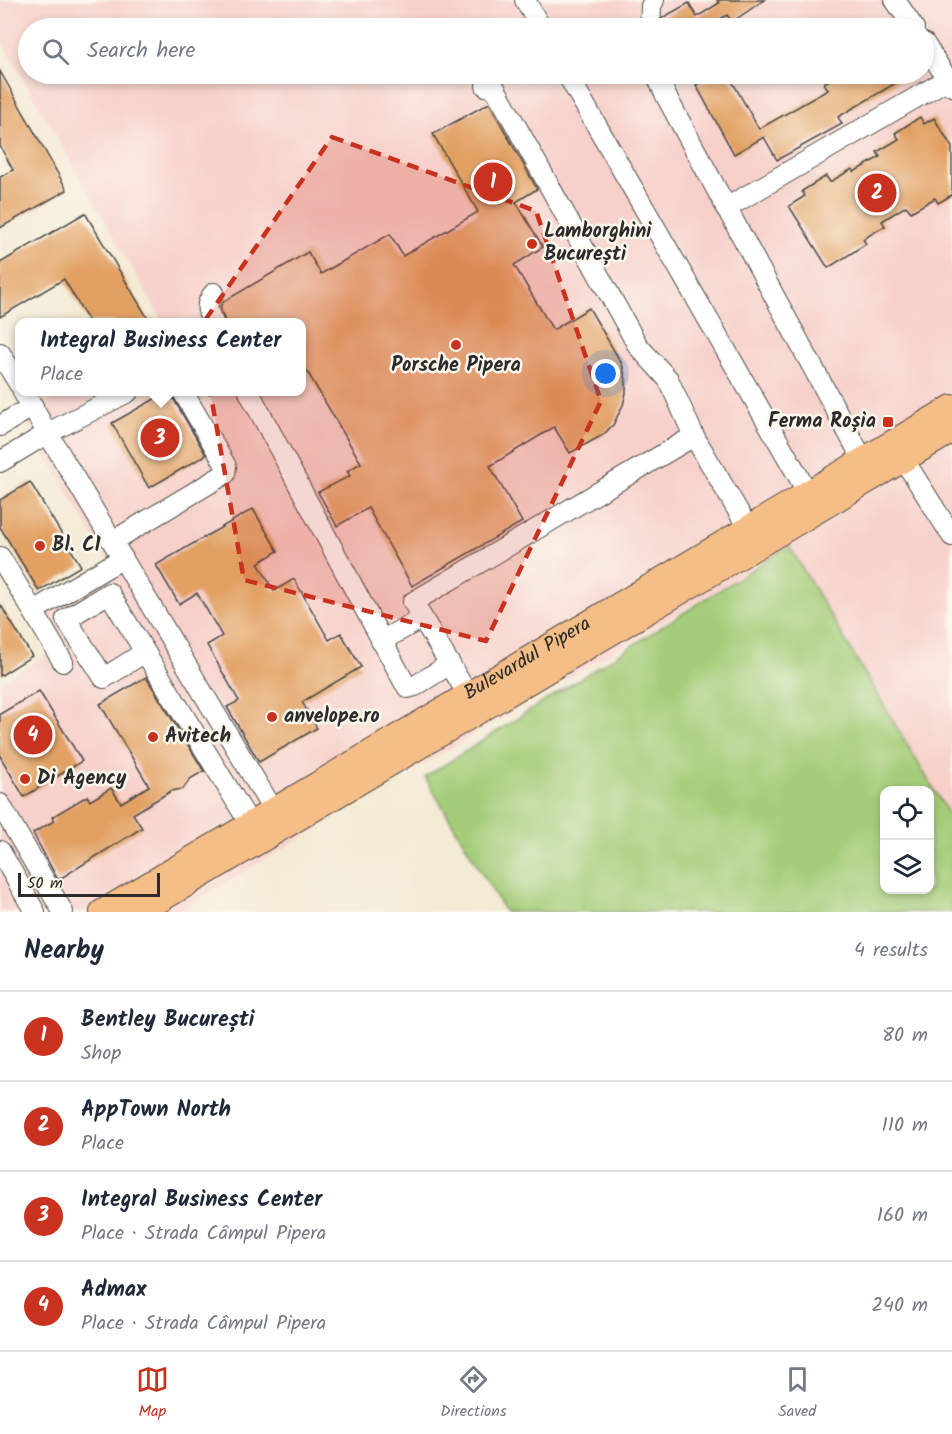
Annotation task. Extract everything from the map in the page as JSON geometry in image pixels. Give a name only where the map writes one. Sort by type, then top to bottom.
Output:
[{"type":"main road","name":"Bulevardul Pipera","points":[[102,912],[952,407]]},
{"type":"main road","name":"Bulevardul Pipera","points":[[140,912],[952,431]]},
{"type":"street","points":[[525,0],[535,18]]},
{"type":"street","points":[[650,18],[654,0]]},
{"type":"street","points":[[895,0],[907,18]]},
{"type":"street","points":[[726,208],[950,83],[934,58]]},
{"type":"street","points":[[573,84],[808,493]]},
{"type":"street","points":[[661,84],[863,460]]},
{"type":"street","points":[[486,86],[495,88],[638,346],[668,379],[694,436],[748,528]]},
{"type":"street","points":[[211,318],[206,310],[207,301],[214,293]]},
{"type":"street","points":[[0,353],[15,377]]},
{"type":"street","points":[[0,462],[48,433],[120,396]]},
{"type":"street","points":[[33,611],[225,474],[226,466],[185,396]]},
{"type":"street","points":[[251,396],[408,688],[450,664]]},
{"type":"street","points":[[0,426],[28,399],[273,810]]},
{"type":"street","points":[[468,695],[413,602],[694,436]]},
{"type":"street","points":[[904,460],[952,536]]},
{"type":"street","points":[[0,557],[63,662]]},
{"type":"street","points":[[381,640],[423,618]]},
{"type":"street","points":[[145,652],[250,824]]},
{"type":"street","points":[[0,804],[63,912]]},
{"type":"street","points":[[0,851],[34,912]]},
{"type":"highlighted area","points":[[332,137],[536,211],[601,401],[486,641],[244,580],[199,329]]},
{"type":"shaded area","points":[[0,0],[952,0],[952,820],[934,786],[932,786],[789,546],[177,912],[0,912],[0,682],[60,647],[36,605],[110,564],[23,416],[59,396],[306,396],[306,318],[161,318],[26,84],[934,84],[934,18],[18,18],[18,69],[0,38]]},
{"type":"green space","points":[[789,546],[932,786],[880,786],[880,894],[934,894],[934,790],[952,820],[952,912],[505,912],[425,777]]},
{"type":"building","points":[[717,0],[764,0],[738,18],[729,18],[727,15],[722,18],[662,18],[689,3],[697,17],[719,3]]},
{"type":"building","points":[[0,71],[67,190],[0,228],[0,177],[13,170],[0,146]]},
{"type":"building","points":[[734,84],[759,129],[828,90],[825,84],[894,84],[838,117],[842,124],[777,160],[764,137],[734,154],[696,85]]},
{"type":"building","name":"Porsche Pipera","points":[[489,103],[537,189],[516,202],[543,247],[514,265],[553,330],[589,308],[622,364],[626,393],[613,425],[603,435],[570,453],[554,427],[490,466],[522,522],[412,586],[368,508],[337,526],[318,492],[350,476],[347,471],[361,463],[306,370],[306,318],[224,318],[220,307],[223,302],[308,252],[321,274],[390,234],[403,256],[478,212],[433,134]]},
{"type":"building","points":[[920,117],[924,124],[934,118],[952,147],[952,195],[938,203],[935,198],[911,212],[906,206],[882,221],[885,226],[863,239],[866,244],[828,268],[789,206],[805,196],[802,191],[826,176],[830,182],[880,157],[877,152],[899,139],[895,133]]},
{"type":"building","points":[[85,213],[148,318],[87,318],[64,279],[0,317],[0,263]]},
{"type":"building","points":[[160,396],[172,396],[206,455],[149,488],[112,423]]},
{"type":"building","name":"Bl. C1","points":[[30,482],[81,566],[39,591],[0,527],[0,500]]},
{"type":"building","points":[[253,509],[278,551],[258,563],[274,591],[294,579],[329,640],[341,633],[361,667],[302,702],[317,728],[259,762],[227,707],[239,701],[207,645],[222,636],[197,593],[179,604],[156,565]]},
{"type":"building","points":[[0,604],[32,656],[0,676]]},
{"type":"building","points":[[146,677],[204,771],[190,779],[183,789],[171,791],[133,814],[142,828],[58,880],[33,833],[54,821],[52,817],[87,796],[90,801],[111,788],[121,803],[149,786],[100,704]]},
{"type":"building","points":[[39,691],[82,761],[24,797],[0,756],[0,714]]},
{"type":"place","name":"Bentley București","points":[[493,182]]},
{"type":"place","name":"AppTown North","points":[[877,193]]},
{"type":"place","name":"Lamborghini București","points":[[532,244]]},
{"type":"place","name":"Porsche Pipera","points":[[456,345]]},
{"type":"place","name":"Ferma Roșia","points":[[888,422]]},
{"type":"place","name":"Integral Business Center","points":[[160,438]]},
{"type":"place","name":"Bl. C1","points":[[40,546]]},
{"type":"place","name":"anvelope.ro","points":[[272,717]]},
{"type":"place","name":"Admax","points":[[33,735]]},
{"type":"place","name":"Avitech","points":[[153,737]]},
{"type":"place","name":"Di Agency","points":[[25,779]]}]
